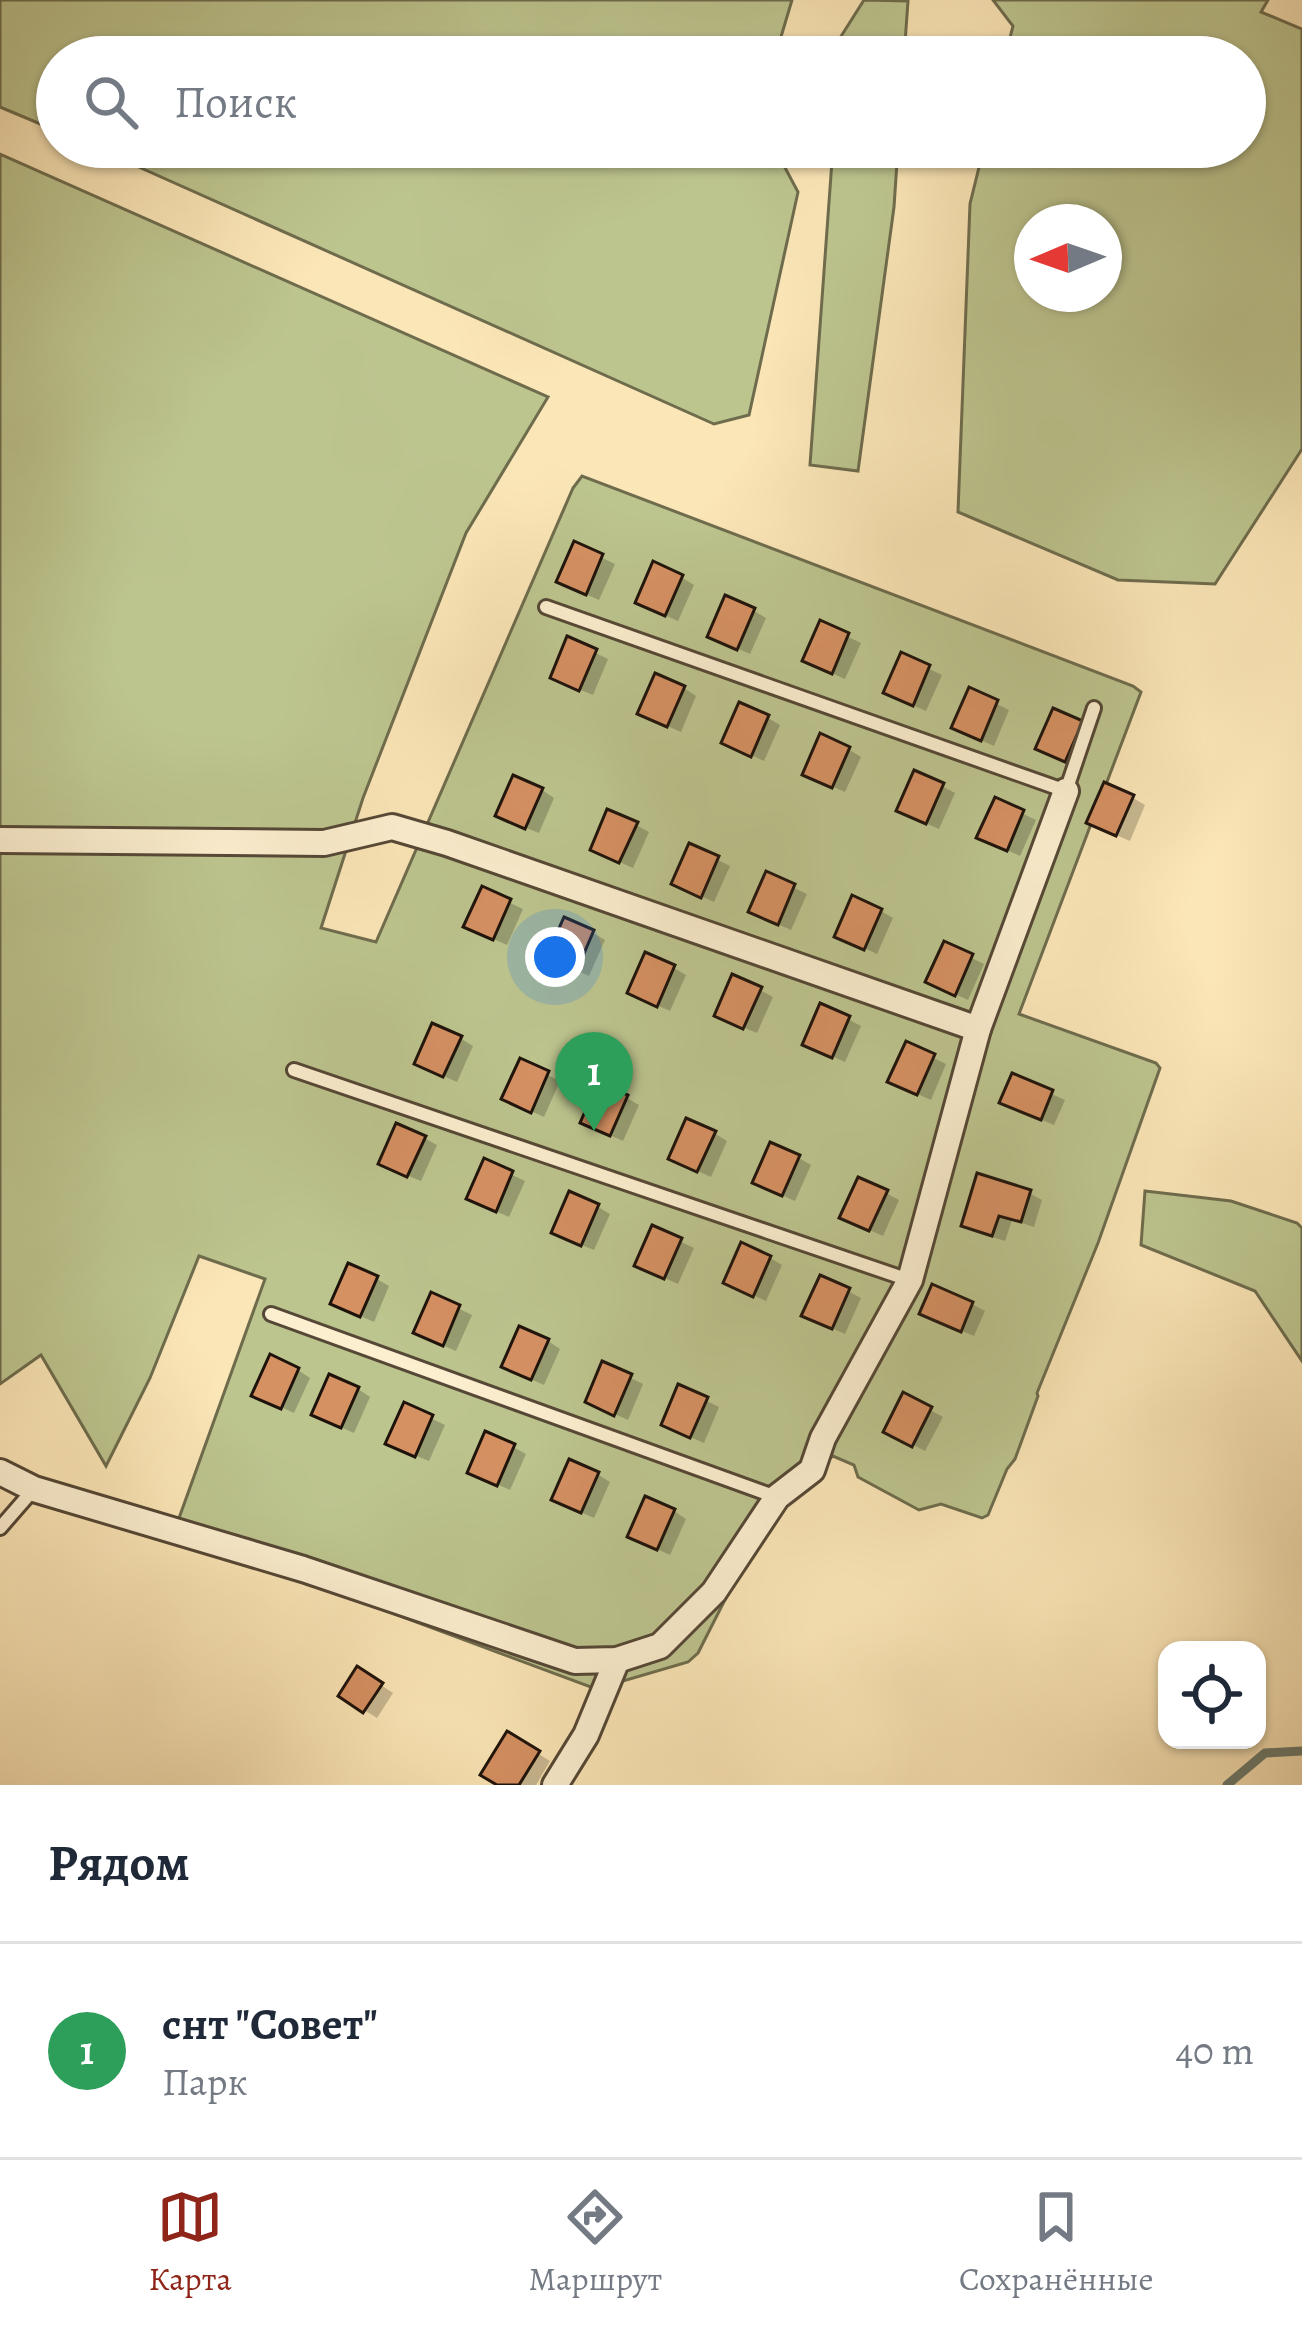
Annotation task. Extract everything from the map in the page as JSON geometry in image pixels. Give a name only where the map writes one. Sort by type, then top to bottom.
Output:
[{"type":"street","points":[[0,1472],[34,1489],[303,1569],[575,1661],[617,1660],[660,1646],[714,1592],[778,1497],[812,1470],[824,1438],[910,1280],[978,1029],[1066,791]]},
{"type":"street","points":[[0,840],[325,843],[392,827],[978,1029]]},
{"type":"street","points":[[555,1785],[586,1735],[617,1660]]},
{"type":"lane","points":[[546,608],[1066,791],[1094,708]]},
{"type":"lane","points":[[294,1070],[910,1280]]},
{"type":"lane","points":[[271,1315],[778,1497]]},
{"type":"lane","points":[[0,1528],[34,1489]]},
{"type":"green space","points":[[0,0],[792,0],[781,36],[36,36],[36,122],[0,107]]},
{"type":"green space","points":[[864,0],[908,1],[906,36],[841,36]]},
{"type":"green space","points":[[993,0],[1268,0],[1261,12],[1302,29],[1302,449],[1215,584],[1118,580],[958,512],[970,204],[979,168],[1266,168],[1266,36],[1010,36],[1013,26]]},
{"type":"green space","points":[[0,154],[548,397],[466,533],[363,798],[321,928],[376,942],[582,476],[1141,692],[1019,1014],[1160,1068],[1015,1459],[988,1515],[982,1518],[941,1504],[919,1510],[858,1477],[854,1465],[833,1456],[777,1497],[698,1653],[688,1662],[596,1689],[174,1532],[265,1279],[199,1256],[150,1378],[106,1466],[41,1355],[0,1384]]},
{"type":"green space","points":[[141,168],[785,168],[798,192],[749,415],[714,424]]},
{"type":"green space","points":[[831,168],[897,168],[858,471],[810,465]]},
{"type":"green space","points":[[1145,1191],[1231,1201],[1302,1228],[1302,1361],[1255,1291],[1141,1245]]},
{"type":"building","points":[[574,541],[603,554],[586,595],[556,582]]},
{"type":"building","points":[[653,561],[683,575],[665,616],[635,603]]},
{"type":"building","points":[[725,595],[755,608],[737,650],[707,637]]},
{"type":"building","points":[[820,620],[849,633],[832,674],[802,661]]},
{"type":"building","points":[[567,636],[597,649],[579,691],[550,678]]},
{"type":"building","points":[[901,652],[930,665],[913,706],[883,693]]},
{"type":"building","points":[[655,673],[685,686],[667,727],[637,714]]},
{"type":"building","points":[[969,687],[998,700],[981,741],[951,728]]},
{"type":"building","points":[[739,702],[769,715],[751,757],[721,743]]},
{"type":"building","points":[[1053,708],[1083,721],[1065,762],[1035,749]]},
{"type":"building","points":[[820,733],[850,747],[832,788],[802,775]]},
{"type":"building","points":[[914,770],[944,783],[926,824],[896,811]]},
{"type":"building","points":[[513,775],[543,788],[525,829],[495,816]]},
{"type":"building","points":[[1104,782],[1134,795],[1116,836],[1086,823]]},
{"type":"building","points":[[995,797],[1024,810],[1007,851],[976,838]]},
{"type":"building","points":[[607,809],[638,822],[619,863],[590,850]]},
{"type":"building","points":[[689,843],[719,856],[701,898],[671,884]]},
{"type":"building","points":[[766,871],[795,884],[778,925],[748,912]]},
{"type":"building","points":[[482,886],[511,899],[493,940],[463,927]]},
{"type":"building","points":[[852,895],[882,909],[864,950],[834,937]]},
{"type":"building","points":[[564,917],[594,930],[576,972],[546,958]]},
{"type":"building","points":[[944,941],[973,954],[955,996],[925,982]]},
{"type":"building","points":[[645,952],[675,965],[657,1007],[627,993]]},
{"type":"building","points":[[732,974],[762,987],[743,1029],[714,1016]]},
{"type":"building","points":[[820,1003],[850,1016],[832,1058],[802,1045]]},
{"type":"building","points":[[432,1023],[462,1036],[443,1077],[414,1064]]},
{"type":"building","points":[[906,1041],[935,1054],[917,1095],[887,1082]]},
{"type":"building","points":[[520,1058],[549,1071],[531,1113],[501,1099]]},
{"type":"building","points":[[1012,1073],[1053,1090],[1041,1120],[999,1103]]},
{"type":"building","points":[[598,1082],[628,1095],[610,1136],[580,1123]]},
{"type":"building","points":[[686,1118],[716,1131],[697,1172],[668,1159]]},
{"type":"building","points":[[396,1123],[426,1136],[407,1177],[378,1164]]},
{"type":"building","points":[[770,1142],[800,1155],[782,1196],[752,1183]]},
{"type":"building","points":[[484,1158],[513,1171],[496,1212],[466,1199]]},
{"type":"building","points":[[977,1173],[1031,1190],[1021,1222],[999,1216],[992,1236],[961,1226]]},
{"type":"building","points":[[858,1177],[888,1190],[869,1231],[839,1218]]},
{"type":"building","points":[[569,1191],[599,1204],[581,1246],[551,1233]]},
{"type":"building","points":[[652,1225],[682,1238],[664,1279],[634,1266]]},
{"type":"building","points":[[741,1242],[771,1256],[753,1297],[723,1283]]},
{"type":"building","points":[[348,1263],[378,1276],[360,1317],[330,1304]]},
{"type":"building","points":[[820,1275],[850,1288],[832,1329],[801,1316]]},
{"type":"building","points":[[932,1284],[973,1302],[961,1332],[919,1314]]},
{"type":"building","points":[[431,1292],[460,1305],[443,1346],[413,1333]]},
{"type":"building","points":[[519,1326],[549,1339],[531,1380],[501,1367]]},
{"type":"building","points":[[270,1354],[299,1368],[281,1409],[251,1396]]},
{"type":"building","points":[[602,1361],[632,1374],[614,1416],[585,1402]]},
{"type":"building","points":[[329,1374],[359,1387],[341,1428],[311,1415]]},
{"type":"building","points":[[678,1384],[708,1397],[690,1438],[661,1425]]},
{"type":"building","points":[[903,1392],[932,1407],[912,1447],[883,1432]]},
{"type":"building","points":[[404,1402],[433,1415],[415,1457],[385,1444]]},
{"type":"building","points":[[485,1431],[515,1444],[497,1486],[467,1473]]},
{"type":"building","points":[[569,1459],[599,1472],[581,1513],[551,1500]]},
{"type":"building","points":[[645,1496],[675,1509],[657,1550],[627,1537]]},
{"type":"building","points":[[357,1666],[383,1683],[363,1713],[338,1696]]},
{"type":"building","points":[[507,1731],[540,1751],[519,1785],[497,1785],[480,1775]]},
{"type":"waterway","points":[[1227,1785],[1265,1753],[1302,1751]]},
{"type":"place","name":"снт \"Совет\"","points":[[594,1131]]}]
